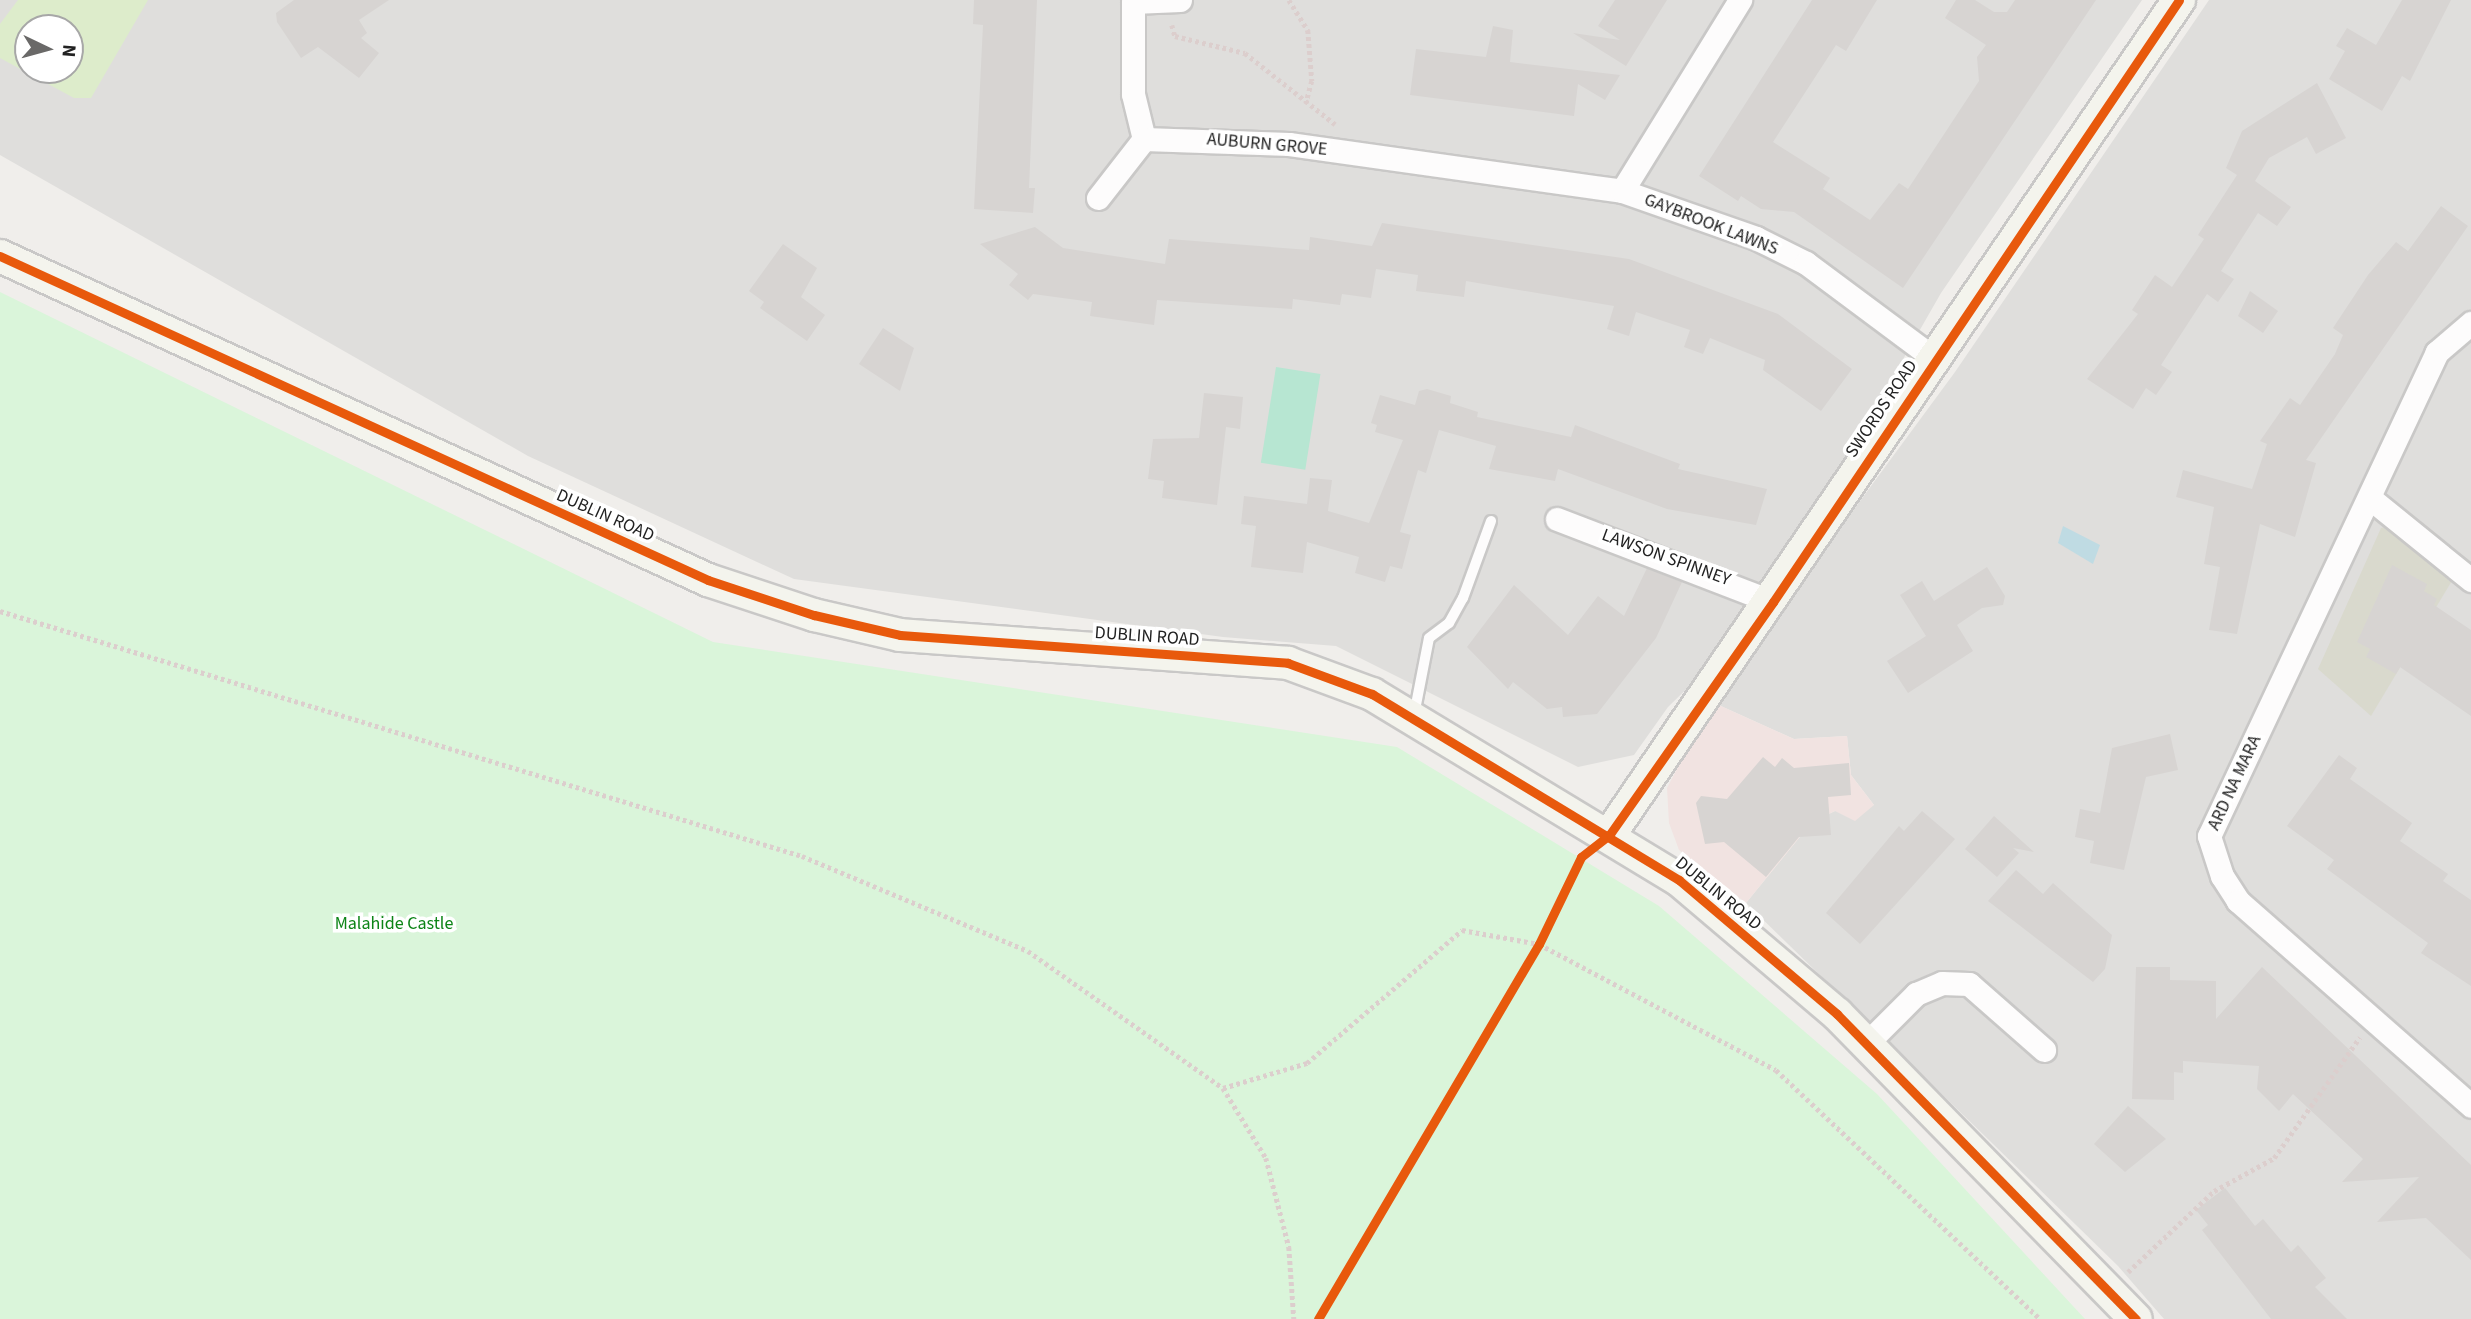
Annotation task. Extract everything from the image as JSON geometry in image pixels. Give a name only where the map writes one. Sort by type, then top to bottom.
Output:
[{"type":"main road","name":"SWORDS ROAD","points":[[1610,834],[1773,602],[2179,0]]},
{"type":"main road","name":"DUBLIN ROAD","points":[[0,256],[696,575],[787,606],[900,635],[1288,663],[1414,717],[1610,834],[1679,880],[1866,1044],[2136,1319]]},
{"type":"street","name":"GAYBROOK LAWNS","points":[[1622,191],[1740,0]]},
{"type":"street","points":[[1098,198],[1144,139],[1133,94],[1133,1],[1172,1]]},
{"type":"street","name":"AUBURN GROVE","points":[[1144,139],[1289,144],[1389,160]]},
{"type":"street","name":"GAYBROOK LAWNS","points":[[1389,160],[1622,191],[1756,238],[1806,263],[1935,359]]},
{"type":"street","name":"ARD NA MARA","points":[[2471,323],[2437,352],[2371,499],[2209,836],[2221,876],[2238,901],[2471,1106]]},
{"type":"street","points":[[2371,499],[2471,580]]},
{"type":"street","name":"LAWSON SPINNEY","points":[[1557,519],[1773,602]]},
{"type":"street","points":[[1866,1044],[1916,994],[1942,983],[1969,984],[2044,1050]]},
{"type":"lane","points":[[1414,717],[1429,638],[1449,623],[1463,598],[1491,521]]},
{"type":"path","points":[[1289,0],[1308,30],[1306,103]]},
{"type":"path","points":[[1172,1],[1175,36],[1245,53],[1306,103],[1345,130]]},
{"type":"path","points":[[0,611],[802,856],[1028,951],[1223,1088],[1266,1158],[1289,1247],[1294,1319]]},
{"type":"path","points":[[1318,1319],[1539,944],[1581,857],[1610,834]]},
{"type":"path","points":[[1223,1088],[1307,1062],[1462,930],[1539,944],[1776,1070],[2040,1319]]},
{"type":"path","points":[[2109,1290],[2214,1191],[2274,1158],[2372,1019]]},
{"type":"shaded area","points":[[0,0],[2142,0],[1941,293],[1838,473],[1706,670],[1668,707],[1634,755],[1578,767],[1336,646],[1223,637],[794,579],[528,456],[0,155]]},
{"type":"shaded area","points":[[2209,0],[2471,0],[2471,1319],[2164,1319],[2118,1266],[1746,903],[1812,822],[1835,811],[1874,805],[1851,775],[1847,736],[1794,739],[1712,702],[1955,372]]},
{"type":"shaded area","points":[[2402,523],[2459,569],[2371,716],[2318,669],[2381,528]]},
{"type":"shaded area","points":[[1712,702],[1794,739],[1847,736],[1851,775],[1874,805],[1855,821],[1835,811],[1812,822],[1746,903],[1679,850],[1669,823],[1667,788]]},
{"type":"green space","points":[[18,0],[148,0],[91,98],[74,98],[48,84],[84,84],[84,14],[14,14],[14,66],[0,58],[0,24]]},
{"type":"green space","name":"Malahide Castle","points":[[0,292],[713,642],[1397,747],[1659,906],[1877,1094],[2085,1319],[0,1319]]},
{"type":"green space","points":[[1276,367],[1320,374],[1305,470],[1261,463]]},
{"type":"water","points":[[2063,526],[2100,545],[2093,564],[2058,543]]},
{"type":"building","points":[[294,0],[389,0],[359,20],[367,33],[361,38],[379,53],[359,78],[318,47],[301,58],[277,22],[276,13]]},
{"type":"building","points":[[974,0],[1037,0],[1029,188],[1035,188],[1033,213],[974,209],[983,25],[973,24]]},
{"type":"building","points":[[1615,0],[1667,0],[1626,66],[1573,33],[1620,40],[1598,26]]},
{"type":"building","points":[[1812,0],[1877,0],[1846,51],[1836,45],[1773,142],[1830,178],[1823,189],[1870,220],[1899,183],[1908,189],[1979,81],[1977,57],[1986,45],[1945,18],[1956,0],[1975,0],[1994,12],[2007,12],[2015,0],[2096,0],[1903,288],[1794,212],[1761,209],[1741,196],[1738,201],[1699,176]]},
{"type":"building","points":[[2402,0],[2451,0],[2410,81],[2402,76],[2382,111],[2329,79],[2345,51],[2336,46],[2347,28],[2376,45]]},
{"type":"building","points":[[1493,26],[1513,30],[1510,62],[1620,75],[1605,100],[1578,84],[1574,116],[1410,95],[1416,49],[1486,57]]},
{"type":"building","points":[[2317,83],[2346,138],[2316,154],[2307,137],[2269,158],[2255,181],[2291,207],[2277,226],[2258,213],[2221,271],[2234,279],[2218,302],[2207,294],[2161,365],[2172,372],[2156,395],[2146,388],[2133,409],[2087,379],[2138,314],[2132,310],[2155,275],[2172,287],[2204,239],[2198,235],[2237,175],[2226,168],[2242,131]]},
{"type":"building","points":[[2441,206],[2468,226],[2306,460],[2316,463],[2295,537],[2260,524],[2237,634],[2209,630],[2220,567],[2204,564],[2214,507],[2176,497],[2183,470],[2252,489],[2267,444],[2260,441],[2290,398],[2300,405],[2335,354],[2343,335],[2333,328],[2368,275],[2396,242],[2408,251]]},
{"type":"building","points":[[1382,223],[1629,259],[1778,314],[1852,369],[1821,411],[1763,370],[1765,360],[1710,338],[1703,354],[1684,347],[1690,330],[1636,312],[1629,336],[1607,329],[1614,306],[1466,281],[1464,297],[1416,291],[1418,275],[1376,269],[1371,298],[1342,294],[1340,305],[1293,299],[1292,309],[1157,300],[1154,325],[1090,316],[1092,302],[1033,294],[1028,300],[1009,285],[1018,274],[980,244],[1035,227],[1063,248],[1165,264],[1169,239],[1309,250],[1310,237],[1372,246]]},
{"type":"building","points":[[783,244],[817,268],[801,297],[825,315],[807,341],[760,308],[764,302],[749,291]]},
{"type":"building","points":[[2250,291],[2278,311],[2263,333],[2238,316]]},
{"type":"building","points":[[883,328],[914,348],[900,391],[859,364]]},
{"type":"building","points":[[1427,389],[1451,396],[1450,403],[1478,412],[1477,417],[1571,437],[1575,425],[1680,464],[1678,469],[1767,489],[1756,525],[1667,509],[1558,469],[1555,481],[1489,469],[1496,446],[1439,430],[1426,473],[1418,470],[1400,532],[1411,535],[1402,569],[1390,566],[1385,582],[1355,573],[1359,557],[1307,542],[1303,573],[1251,567],[1256,526],[1241,524],[1244,496],[1307,504],[1310,478],[1332,480],[1328,511],[1369,523],[1403,440],[1375,432],[1377,425],[1371,423],[1380,395],[1415,405],[1419,391]]},
{"type":"building","points":[[1204,393],[1243,397],[1240,429],[1226,427],[1217,505],[1162,498],[1164,481],[1148,479],[1153,439],[1199,438]]},
{"type":"building","points":[[2392,565],[2427,584],[2424,591],[2437,599],[2434,605],[2471,630],[2471,716],[2400,667],[2396,674],[2366,657],[2370,649],[2357,642]]},
{"type":"building","points":[[1987,567],[2005,596],[2003,605],[1982,608],[1957,625],[1973,651],[1908,693],[1887,661],[1926,636],[1900,595],[1922,581],[1934,601]]},
{"type":"building","points":[[1647,568],[1682,582],[1656,638],[1597,714],[1563,717],[1562,707],[1547,709],[1513,682],[1508,689],[1467,647],[1514,585],[1568,635],[1598,596],[1624,616]]},
{"type":"building","points":[[2170,734],[2178,770],[2146,777],[2124,870],[2090,863],[2094,841],[2075,837],[2080,809],[2100,813],[2112,748]]},
{"type":"building","points":[[2339,755],[2357,768],[2350,779],[2412,823],[2400,841],[2448,874],[2443,881],[2471,900],[2471,986],[2421,953],[2428,943],[2327,869],[2334,860],[2287,826]]},
{"type":"building","points":[[1763,757],[1775,767],[1782,758],[1794,768],[1849,763],[1851,795],[1828,797],[1831,835],[1799,837],[1766,877],[1724,842],[1705,844],[1696,803],[1701,796],[1727,799]]},
{"type":"building","points":[[1922,811],[1955,839],[1860,944],[1826,913],[1899,826],[1904,831]]},
{"type":"building","points":[[1994,816],[2034,852],[2013,848],[2019,853],[1997,877],[1965,849]]},
{"type":"building","points":[[2016,870],[2043,894],[2053,883],[2112,935],[2105,969],[2093,982],[1988,901]]},
{"type":"building","points":[[2136,967],[2170,967],[2170,980],[2216,981],[2216,1019],[2262,967],[2471,1165],[2471,1260],[2426,1218],[2377,1222],[2419,1177],[2342,1182],[2363,1159],[2293,1094],[2279,1111],[2257,1089],[2259,1066],[2183,1061],[2183,1073],[2174,1072],[2174,1100],[2132,1099]]},
{"type":"building","points":[[2128,1106],[2166,1139],[2125,1172],[2094,1144]]},
{"type":"building","points":[[2225,1188],[2255,1226],[2263,1219],[2291,1252],[2298,1245],[2326,1278],[2315,1287],[2347,1319],[2271,1319],[2202,1230],[2208,1225],[2196,1210]]},
{"type":"cycle path","points":[[1318,1319],[1539,944],[1581,857],[1610,834],[1773,602],[2179,0]]},
{"type":"cycle path","points":[[0,256],[708,580],[814,615],[900,635],[1288,663],[1372,694],[1679,880],[1837,1014],[2136,1319]]}]
